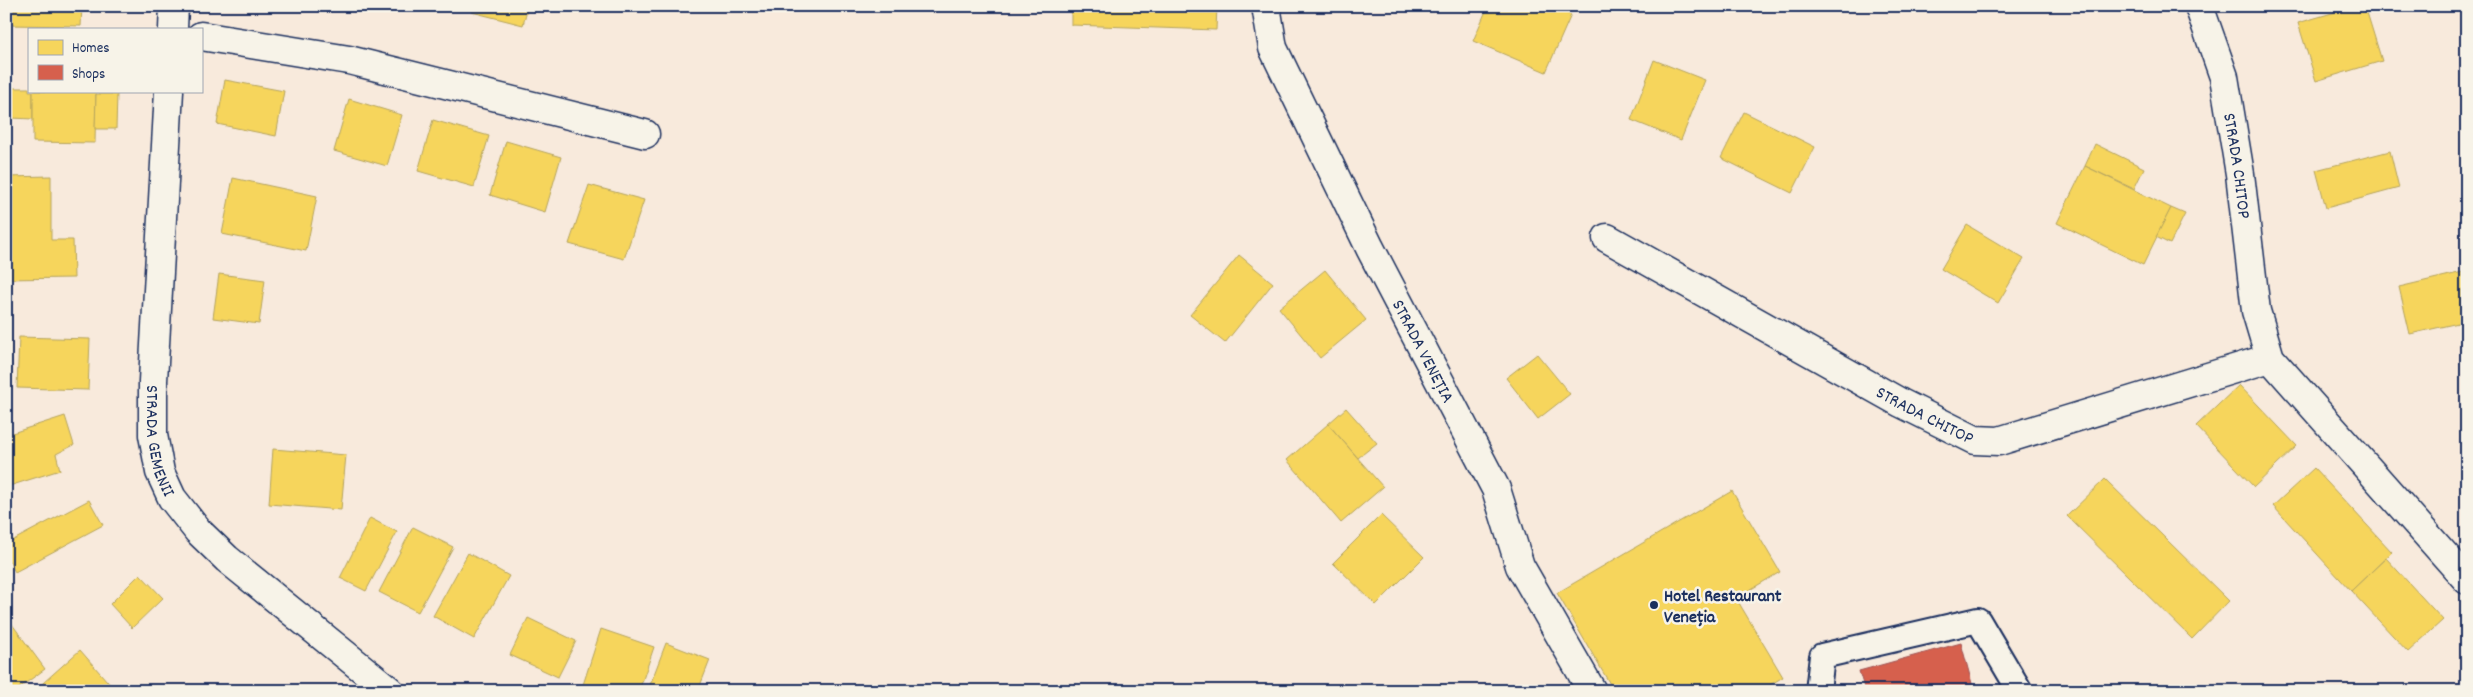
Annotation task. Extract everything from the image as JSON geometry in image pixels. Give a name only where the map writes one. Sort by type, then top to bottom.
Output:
[{"type":"street","points":[[173,28],[174,6]]},
{"type":"street","name":"STRADA VENEȚIA","points":[[1266,6],[1272,48],[1370,248],[1496,489],[1520,566],[1592,691]]},
{"type":"street","name":"STRADA CHITOP","points":[[2199,6],[2224,76],[2240,174],[2256,311],[2270,358],[2467,580]]},
{"type":"street","points":[[202,36],[349,60],[646,134]]},
{"type":"street","name":"STRADA GEMENII","points":[[169,92],[153,380],[153,435],[160,472],[172,498],[198,531],[227,559],[390,691]]},
{"type":"street","name":"STRADA CHITOP","points":[[1607,238],[1901,404],[1975,440],[1999,442],[2270,358]]},
{"type":"lane","points":[[1818,691],[1822,656],[1978,620],[2020,691]]},
{"type":"building: Homes","points":[[6,6],[82,6],[81,26],[6,25]]},
{"type":"building: Homes","points":[[473,6],[528,6],[523,25],[472,12]]},
{"type":"building: Homes","points":[[1071,6],[1217,6],[1216,30],[1071,25]]},
{"type":"building: Homes","points":[[1488,6],[1551,6],[1571,15],[1546,72],[1473,41]]},
{"type":"building: Homes","points":[[2356,6],[2365,6],[2382,61],[2316,81],[2298,23]]},
{"type":"building: Homes","points":[[1654,60],[1705,80],[1681,140],[1631,120]]},
{"type":"building: Homes","points":[[225,80],[284,91],[276,136],[217,124]]},
{"type":"building: Homes","points":[[12,88],[28,88],[28,92],[33,92],[33,119],[11,118]]},
{"type":"building: Homes","points":[[33,92],[96,92],[95,143],[33,142]]},
{"type":"building: Homes","points":[[96,94],[117,94],[116,129],[95,129]]},
{"type":"building: Homes","points":[[349,99],[402,115],[387,166],[334,151]]},
{"type":"building: Homes","points":[[1744,112],[1815,147],[1792,193],[1721,158]]},
{"type":"building: Homes","points":[[433,120],[489,136],[474,187],[418,171]]},
{"type":"building: Homes","points":[[506,141],[561,157],[545,212],[490,195]]},
{"type":"building: Homes","points":[[2095,144],[2144,168],[2134,189],[2085,166]]},
{"type":"building: Homes","points":[[2390,151],[2399,188],[2326,208],[2316,170]]},
{"type":"building: Homes","points":[[2085,166],[2171,208],[2143,265],[2057,223]]},
{"type":"building: Homes","points":[[51,176],[51,240],[73,240],[74,278],[6,279],[6,177]]},
{"type":"building: Homes","points":[[233,178],[317,196],[306,251],[222,234]]},
{"type":"building: Homes","points":[[589,185],[644,200],[624,259],[569,244]]},
{"type":"building: Homes","points":[[2171,208],[2185,214],[2170,244],[2156,237]]},
{"type":"building: Homes","points":[[1967,225],[2024,259],[1998,303],[1941,269]]},
{"type":"building: Homes","points":[[1239,255],[1273,283],[1225,343],[1190,315]]},
{"type":"building: Homes","points":[[1325,270],[1366,320],[1320,358],[1279,308]]},
{"type":"building: Homes","points":[[2467,271],[2467,321],[2410,334],[2399,287]]},
{"type":"building: Homes","points":[[219,274],[265,280],[259,324],[213,318]]},
{"type":"building: Homes","points":[[19,337],[90,339],[88,390],[17,388]]},
{"type":"building: Homes","points":[[1537,354],[1570,394],[1538,419],[1506,378]]},
{"type":"building: Homes","points":[[2239,385],[2297,446],[2254,487],[2196,426]]},
{"type":"building: Homes","points":[[1346,408],[1377,443],[1358,458],[1328,424]]},
{"type":"building: Homes","points":[[65,416],[74,445],[56,454],[60,470],[6,487],[6,435]]},
{"type":"building: Homes","points":[[1328,424],[1383,487],[1341,523],[1287,460]]},
{"type":"building: Homes","points":[[273,449],[346,455],[341,510],[269,504]]},
{"type":"building: Homes","points":[[2314,468],[2392,552],[2351,591],[2273,506]]},
{"type":"building: Homes","points":[[2105,479],[2229,601],[2192,639],[2067,516]]},
{"type":"building: Homes","points":[[1732,491],[1780,572],[1736,598],[1783,677],[1760,691],[1614,691],[1557,593]]},
{"type":"building: Homes","points":[[89,500],[103,525],[15,572],[6,555],[6,544]]},
{"type":"building: Homes","points":[[1381,515],[1424,557],[1376,605],[1333,563]]},
{"type":"building: Homes","points":[[370,518],[397,532],[366,591],[340,578]]},
{"type":"building: Homes","points":[[413,527],[453,547],[418,612],[379,592]]},
{"type":"building: Homes","points":[[468,553],[509,576],[474,639],[433,616]]},
{"type":"building: Homes","points":[[2386,558],[2443,620],[2408,652],[2351,591]]},
{"type":"building: Homes","points":[[140,574],[163,598],[132,628],[110,604]]},
{"type":"building: Homes","points":[[6,616],[45,669],[15,691],[6,691]]},
{"type":"building: Homes","points":[[528,618],[576,641],[558,677],[510,655]]},
{"type":"building: Homes","points":[[601,629],[654,647],[639,691],[581,691]]},
{"type":"building: Homes","points":[[666,643],[710,660],[698,691],[665,691],[650,685]]},
{"type":"building: Homes","points":[[80,650],[114,689],[34,691]]},
{"type":"building: Shops","points":[[1961,643],[1974,691],[1865,691],[1859,671]]},
{"type":"place","name":"Hotel Restaurant Veneția","points":[[1654,605]]}]
